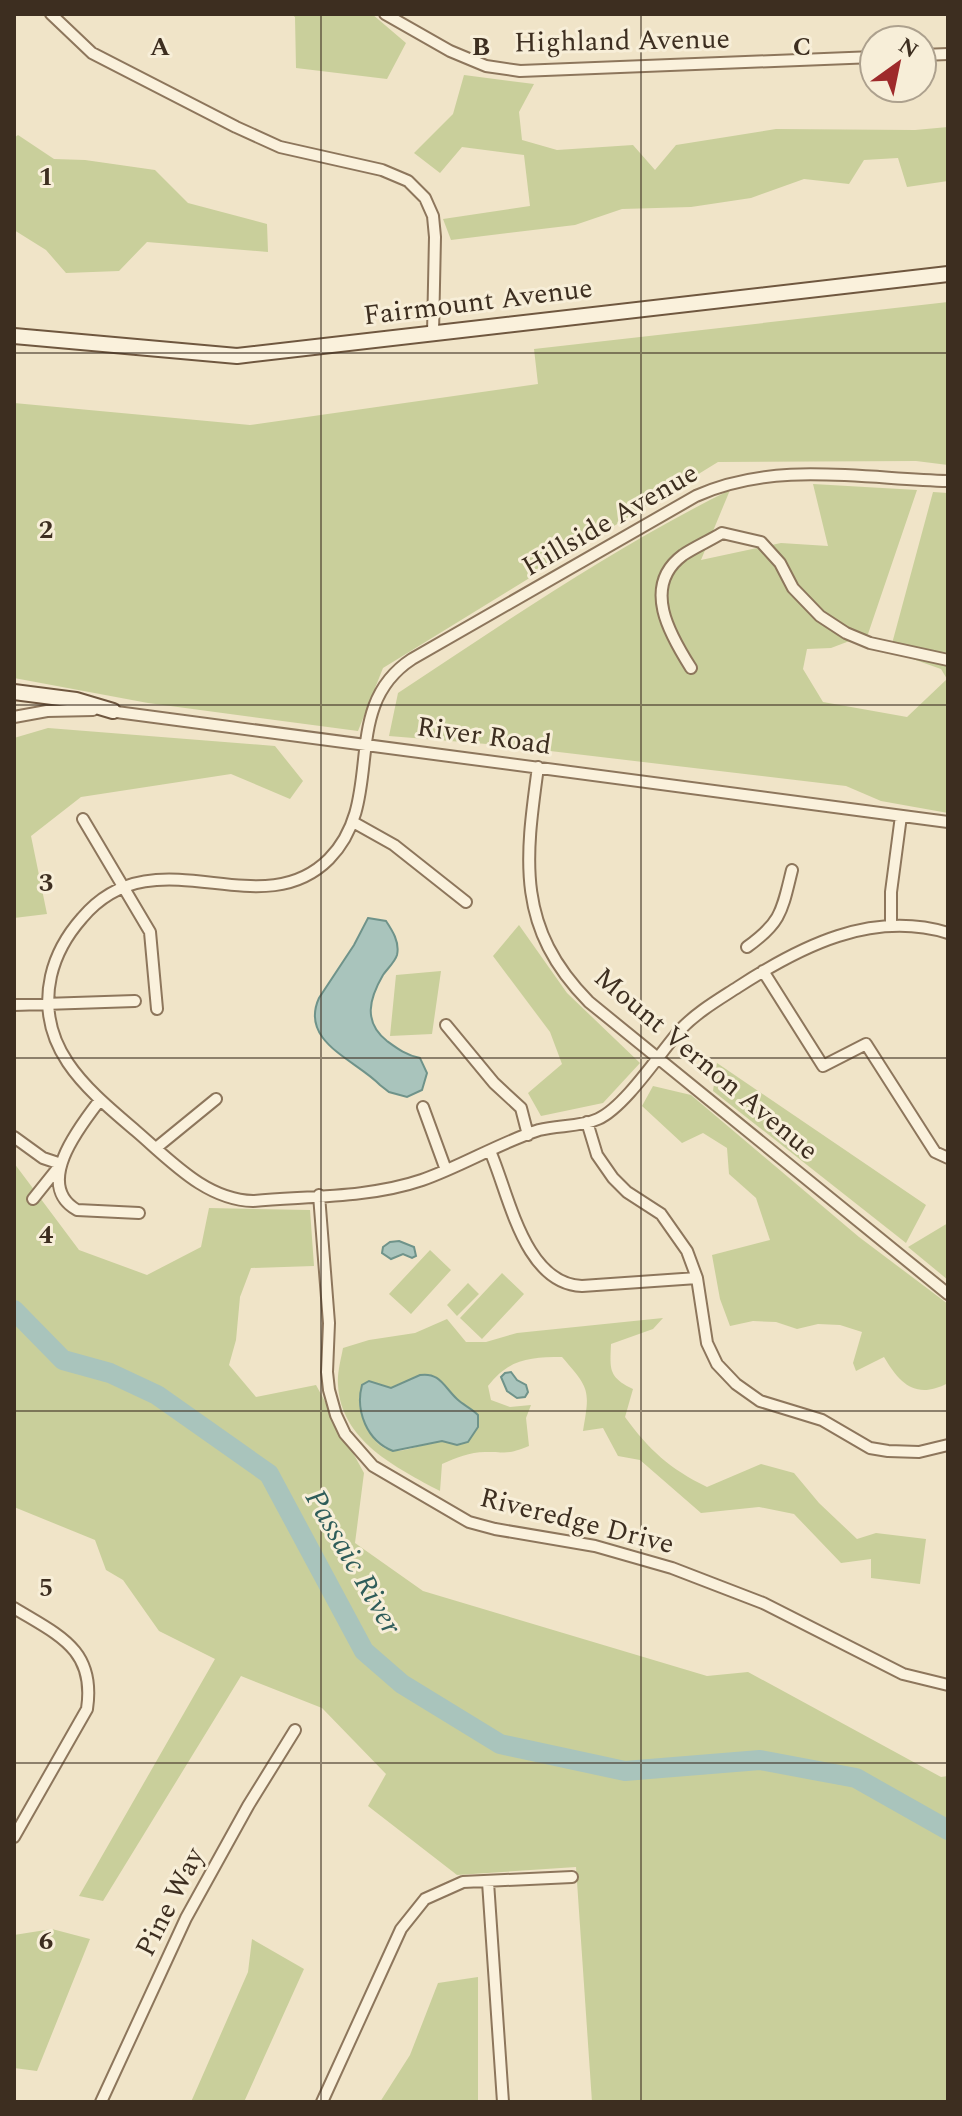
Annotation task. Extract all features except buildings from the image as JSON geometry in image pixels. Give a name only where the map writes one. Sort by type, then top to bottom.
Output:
[{"type":"main road","name":"Fairmount Avenue","points":[[14,336],[237,356],[948,274]]},
{"type":"main road","points":[[14,692],[76,700],[113,711]]},
{"type":"street","points":[[51,14],[92,53],[236,127],[280,147],[382,170],[408,181],[425,198],[433,216],[433,333]]},
{"type":"street","name":"Highland Avenue","points":[[385,14],[450,51],[486,66],[520,71],[858,58]]},
{"type":"street","name":"Hillside Avenue","points":[[587,1122],[565,1124],[528,1135],[446,1170],[387,1189],[253,1201],[226,1198],[204,1187],[78,1079],[62,1055],[51,1025],[49,1003],[57,954],[70,932],[94,905],[123,888],[165,878],[258,888],[294,881],[320,868],[339,848],[357,812],[368,727],[379,691],[400,666],[707,491],[755,477],[799,474],[948,481]]},
{"type":"street","points":[[691,668],[670,635],[660,599],[665,577],[681,556],[722,533],[761,542],[780,563],[793,588],[820,616],[846,633],[870,643],[948,660]]},
{"type":"street","name":"River Road","points":[[14,717],[62,709],[113,711],[948,822]]},
{"type":"street","name":"Mount Vernon Avenue","points":[[538,767],[528,839],[527,865],[532,900],[559,964],[581,993],[948,1294]]},
{"type":"street","points":[[891,925],[891,892],[901,816]]},
{"type":"street","points":[[83,819],[150,932],[157,1009]]},
{"type":"street","points":[[353,822],[394,845],[466,902]]},
{"type":"street","points":[[747,947],[766,933],[779,917],[792,870]]},
{"type":"street","points":[[948,933],[922,926],[891,925],[850,932],[821,941],[763,971],[690,1020],[614,1108],[596,1121],[587,1122],[597,1155],[613,1178],[627,1192],[661,1214],[687,1251],[697,1278],[703,1328],[711,1355],[748,1394],[760,1401],[822,1420],[870,1448],[919,1452],[948,1445]]},
{"type":"street","points":[[763,971],[823,1066],[866,1044],[935,1152],[948,1158]]},
{"type":"street","points":[[14,1005],[135,1001]]},
{"type":"street","points":[[446,1025],[494,1083],[521,1108],[528,1135]]},
{"type":"street","points":[[156,1148],[216,1099]]},
{"type":"street","points":[[33,1199],[61,1164],[79,1127],[100,1100]]},
{"type":"street","points":[[423,1107],[446,1170]]},
{"type":"street","points":[[14,1137],[43,1158],[61,1164]]},
{"type":"street","points":[[490,1151],[527,1244],[552,1278],[582,1286],[697,1278]]},
{"type":"street","points":[[61,1164],[59,1177],[62,1195],[71,1207],[84,1211],[139,1213]]},
{"type":"street","name":"Riveredge Drive","points":[[319,1195],[329,1323],[329,1390],[345,1434],[373,1466],[469,1522],[595,1546],[672,1568],[763,1603],[903,1674],[948,1685]]},
{"type":"street","points":[[14,1608],[73,1646],[83,1662],[90,1692],[87,1709],[14,1837]]},
{"type":"street","name":"Pine Way","points":[[101,2102],[186,1918],[248,1806],[295,1730]]},
{"type":"street","points":[[322,2102],[401,1929],[413,1911],[437,1892],[463,1882],[572,1877]]},
{"type":"street","points":[[488,1882],[503,2102]]},
{"type":"green space","points":[[291,14],[372,14],[406,43],[387,79],[296,68],[295,17]]},
{"type":"green space","points":[[464,75],[534,84],[519,112],[522,140],[557,150],[633,145],[655,170],[676,145],[776,129],[915,130],[948,127],[948,181],[907,187],[898,158],[864,160],[849,184],[804,179],[751,198],[691,207],[622,209],[575,225],[451,240],[443,219],[530,206],[524,155],[462,147],[440,173],[414,153],[453,114]]},
{"type":"green space","points":[[18,135],[54,159],[155,170],[188,203],[267,224],[268,252],[147,242],[119,271],[66,273],[46,250],[14,230],[14,138]]},
{"type":"green space","points":[[948,302],[948,465],[916,461],[718,462],[383,668],[358,731],[148,703],[14,678],[14,403],[250,425],[538,384],[534,349]]},
{"type":"green space","points":[[813,484],[917,490],[868,634],[831,648],[807,649],[803,669],[823,702],[907,717],[947,679],[941,669],[890,651],[933,492],[948,493],[948,813],[881,801],[846,786],[499,745],[389,736],[398,693],[602,561],[730,490],[701,560],[781,543],[828,546]]},
{"type":"green space","points":[[48,728],[275,746],[303,781],[290,799],[231,774],[81,797],[31,836],[47,914],[14,918],[14,738]]},
{"type":"green space","points":[[519,925],[567,993],[640,1063],[603,1103],[541,1116],[528,1093],[562,1064],[550,1032],[493,956]]},
{"type":"green space","points":[[441,971],[432,1034],[390,1036],[396,975]]},
{"type":"green space","points":[[717,1063],[926,1205],[906,1243],[713,1091]]},
{"type":"green space","points":[[653,1086],[691,1095],[859,1237],[948,1304],[948,1383],[927,1390],[910,1386],[896,1375],[884,1357],[856,1371],[853,1363],[862,1332],[840,1325],[818,1324],[797,1329],[776,1322],[753,1321],[730,1326],[720,1299],[712,1255],[770,1240],[756,1198],[729,1174],[727,1148],[703,1133],[682,1143],[642,1106]]},
{"type":"green space","points":[[14,1163],[79,1250],[147,1275],[201,1247],[209,1208],[310,1210],[314,1266],[251,1268],[240,1297],[236,1340],[229,1365],[256,1397],[316,1385],[364,1473],[355,1543],[423,1591],[707,1676],[748,1672],[941,1777],[948,1776],[948,2102],[592,2102],[576,1867],[457,1875],[368,1806],[386,1774],[322,1708],[241,1676],[103,1901],[79,1896],[215,1659],[159,1631],[123,1580],[106,1570],[95,1540],[14,1507]]},
{"type":"green space","points":[[948,1223],[948,1280],[908,1247]]},
{"type":"green space","points":[[430,1250],[451,1270],[411,1314],[389,1294]]},
{"type":"green space","points":[[502,1273],[524,1294],[482,1339],[460,1318]]},
{"type":"green space","points":[[468,1283],[479,1294],[457,1316],[447,1305]]},
{"type":"green space","points":[[663,1318],[653,1329],[611,1344],[612,1371],[633,1389],[625,1417],[652,1449],[671,1466],[707,1487],[761,1464],[794,1473],[819,1503],[857,1539],[876,1533],[926,1539],[920,1584],[871,1578],[871,1559],[841,1563],[794,1514],[759,1507],[701,1513],[640,1460],[618,1456],[603,1428],[583,1431],[586,1391],[562,1357],[520,1361],[504,1370],[488,1386],[491,1400],[510,1407],[531,1405],[526,1418],[529,1446],[516,1451],[474,1453],[442,1464],[440,1491],[406,1473],[374,1450],[349,1422],[341,1405],[338,1385],[343,1348],[369,1340],[415,1333],[447,1319],[466,1342],[486,1342],[517,1333]],"holes":[[[428,1374],[438,1378],[458,1401],[478,1415],[478,1427],[468,1442],[441,1441],[394,1451],[379,1445],[364,1422],[359,1397],[376,1383],[391,1388]]]},
{"type":"green space","points":[[52,1929],[90,1939],[37,2071],[14,2068],[14,1935]]},
{"type":"green space","points":[[252,1939],[304,1969],[244,2102],[191,2102],[248,1972]]},
{"type":"green space","points":[[478,1977],[478,2102],[380,2102],[410,2055],[438,1983]]},
{"type":"water","points":[[368,918],[386,921],[395,936],[398,950],[374,993],[371,1018],[374,1026],[395,1047],[420,1058],[427,1073],[422,1090],[407,1097],[389,1092],[333,1049],[317,1027],[315,1013],[319,998]]},
{"type":"water","points":[[399,1241],[414,1247],[416,1256],[412,1258],[403,1254],[391,1259],[382,1253],[383,1247],[390,1242]]},
{"type":"water","points":[[511,1372],[526,1385],[528,1392],[525,1397],[517,1398],[507,1391],[501,1377]]},
{"type":"water","points":[[420,1375],[437,1378],[478,1415],[478,1427],[468,1442],[457,1445],[442,1441],[393,1451],[370,1433],[360,1405],[362,1385],[369,1381],[391,1388]]},
{"type":"waterway","name":"Passaic River","points":[[14,1310],[63,1360],[110,1373],[157,1395],[269,1474],[364,1651],[402,1684],[500,1744],[625,1771],[760,1760],[856,1778],[948,1830]]}]
